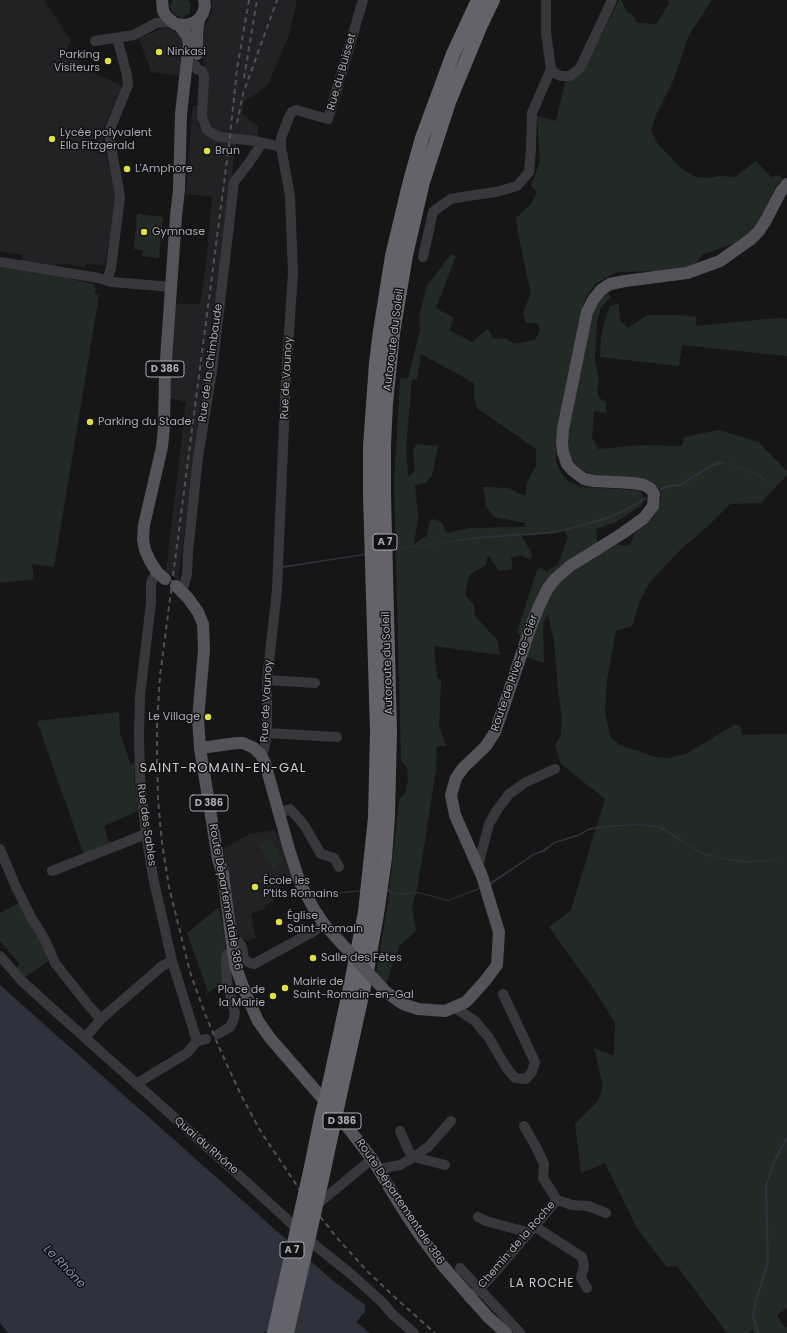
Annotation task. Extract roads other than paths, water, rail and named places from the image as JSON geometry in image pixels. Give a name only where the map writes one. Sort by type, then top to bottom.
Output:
[{"type":"highway","name":"Autoroute du Soleil","points":[[274,1333],[329,1085],[365,912],[375,818],[377,731],[370,447],[380,331],[394,249],[422,138],[453,54],[478,0]]},
{"type":"highway","name":"Autoroute du Soleil","points":[[287,1333],[365,982],[377,914],[384,858],[388,816],[390,731],[384,452],[386,403],[393,333],[406,255],[423,182],[449,102],[493,0]]},
{"type":"main road","points":[[162,3],[166,16],[175,23],[186,25],[199,19],[205,6],[204,0]]},
{"type":"main road","name":"D 386","points":[[181,150],[197,52],[199,19]]},
{"type":"main road","name":"D 386","points":[[175,23],[187,36],[195,65]]},
{"type":"main road","name":"D 386","points":[[161,575],[150,561],[145,550],[143,539],[144,525],[158,467],[163,436],[165,374],[179,190],[181,114],[189,43]]},
{"type":"main road","name":"Route de Rive-de-Gier","points":[[261,755],[265,763],[300,884],[324,924],[386,992],[403,1004],[418,1009],[445,1011],[466,1002],[485,982],[497,964],[499,932],[478,866],[455,815],[451,795],[456,778],[463,768],[486,746],[495,732],[526,639],[548,588],[555,579],[570,566],[644,518],[650,511],[654,501],[654,494],[651,489],[644,485],[584,479],[567,464],[563,452],[563,429],[588,312],[593,300],[601,290],[610,284],[687,273],[720,261],[747,243],[759,231],[780,193],[787,184]]},
{"type":"main road","name":"Route Départementale 386","points":[[179,589],[198,612],[204,632],[204,650],[198,719],[200,748],[218,859],[223,874],[236,968],[247,997],[258,1021],[270,1038],[349,1129],[380,1169],[400,1205],[443,1266],[469,1298],[488,1318],[506,1333]]},
{"type":"main road","points":[[200,748],[243,743],[254,748],[261,755]]},
{"type":"street","name":"Rue du Buisset","points":[[280,147],[281,138],[292,112],[296,110],[328,119],[363,0]]},
{"type":"street","points":[[423,257],[433,212],[450,199],[496,192],[517,186],[529,172],[532,113],[551,69],[546,32],[546,0]]},
{"type":"street","points":[[551,69],[561,76],[570,76],[580,68],[612,0]]},
{"type":"street","points":[[156,23],[162,3]]},
{"type":"street","points":[[95,41],[134,34],[156,23],[175,23]]},
{"type":"street","points":[[107,281],[111,268],[120,197],[110,134],[112,123],[128,85],[127,75],[117,38]]},
{"type":"street","points":[[195,65],[197,69],[202,71],[204,77],[202,117],[208,130],[220,137],[256,141],[280,147]]},
{"type":"street","name":"Rue de la Chimbaude","points":[[179,589],[187,574],[198,457],[212,371],[234,182],[259,150],[262,143]]},
{"type":"street","name":"Rue de Vaunoy","points":[[261,755],[264,750],[267,733],[267,680],[277,590],[293,272],[290,196],[280,147]]},
{"type":"street","points":[[0,262],[99,278],[107,281],[171,287]]},
{"type":"street","name":"Rue des Sables","points":[[136,1084],[187,1053],[202,1040],[172,961],[159,905],[146,834],[140,772],[140,696],[151,603],[151,584],[152,580],[161,575]]},
{"type":"street","points":[[267,680],[315,684]]},
{"type":"street","points":[[267,733],[337,737]]},
{"type":"street","points":[[478,866],[489,824],[509,794],[526,782],[555,769]]},
{"type":"street","points":[[279,813],[290,809],[304,825],[321,854],[334,858],[339,867]]},
{"type":"street","points":[[52,871],[146,834]]},
{"type":"street","points":[[0,849],[15,885],[31,917],[45,940],[55,963],[101,1019]]},
{"type":"street","points":[[218,1034],[230,1027],[235,1012],[227,983],[226,959],[232,946],[239,942],[242,947],[244,958],[248,962],[254,964],[324,924]]},
{"type":"street","name":"Quai du Rhône","points":[[0,956],[22,981],[295,1224],[317,1247],[338,1263],[414,1333]]},
{"type":"street","points":[[85,1038],[101,1019],[162,966],[172,961]]},
{"type":"street","points":[[454,1007],[475,1021],[489,1038],[506,1067],[515,1078],[526,1079],[532,1072],[535,1062],[503,994]]},
{"type":"street","points":[[380,1169],[400,1165],[413,1158],[428,1147],[451,1121]]},
{"type":"street","name":"Chemin de la Roche","points":[[469,1298],[489,1279],[557,1200],[543,1178],[544,1164],[524,1126]]},
{"type":"street","points":[[400,1131],[413,1158]]},
{"type":"street","points":[[413,1158],[445,1165]]},
{"type":"street","points":[[319,1203],[372,1159]]},
{"type":"street","points":[[557,1200],[572,1205],[588,1206],[606,1214]]},
{"type":"street","points":[[478,1217],[527,1234]]},
{"type":"street","points":[[534,1226],[582,1257],[584,1266],[581,1278],[587,1288]]},
{"type":"street","points":[[460,1268],[520,1333]]},
{"type":"water","points":[[720,461],[733,464],[761,476],[775,489],[755,474],[731,464],[723,463],[711,467],[681,486],[661,490],[659,489],[668,485],[681,484],[708,466]]},
{"type":"water","points":[[647,497],[648,498],[628,510],[611,518],[556,533],[484,538],[440,543],[283,568],[283,566],[477,537],[558,531],[611,516]]},
{"type":"water","points":[[641,824],[663,827],[690,846],[716,857],[746,861],[778,860],[763,862],[740,862],[707,856],[692,848],[660,828],[641,825],[606,827],[589,830],[579,836],[555,843],[544,852],[534,855],[489,886],[488,884],[554,842],[579,834],[589,828]]},
{"type":"water","points":[[482,887],[483,888],[448,901],[418,893],[395,895],[383,889],[316,896],[383,888],[390,890],[395,894],[418,892],[448,900]]},
{"type":"water","name":"Le Rhône","points":[[0,985],[332,1280],[365,1305],[365,1312],[356,1322],[370,1333],[8,1333],[0,1323]]},
{"type":"waterway","points":[[758,1333],[753,1315],[768,1261],[766,1186],[774,1162],[787,1138]]},
{"type":"railway","points":[[249,0],[237,69],[230,137],[160,676],[157,724],[157,757],[158,800],[162,843],[169,887],[190,972],[205,1014],[222,1054],[241,1095],[261,1132],[306,1199],[338,1239],[368,1272],[435,1333]]},
{"type":"railway","points":[[244,78],[257,0]]},
{"type":"railway","points":[[237,123],[243,94],[277,0]]},
{"type":"place","name":"Ninkasi","points":[[159,52]]},
{"type":"place","name":"Parking Visiteurs","points":[[108,61]]},
{"type":"place","name":"Lycée polyvalent Ella Fitzgerald","points":[[52,139]]},
{"type":"place","name":"Brun","points":[[207,151]]},
{"type":"place","name":"L'Amphore","points":[[127,169]]},
{"type":"place","name":"Gymnase","points":[[144,232]]},
{"type":"place","name":"Parking du Stade","points":[[90,422]]},
{"type":"place","name":"Le Village","points":[[208,717]]},
{"type":"place","name":"École les P'tits Romains","points":[[255,887]]},
{"type":"place","name":"Église Saint-Romain","points":[[279,922]]},
{"type":"place","name":"Salle des Fêtes","points":[[313,958]]},
{"type":"place","name":"Mairie de Saint-Romain-en-Gal","points":[[285,988]]},
{"type":"place","name":"Place de la Mairie","points":[[273,996]]},
{"type":"district","name":"SAINT-ROMAIN-EN-GAL","points":[[223,769]]},
{"type":"district","name":"LA ROCHE","points":[[542,1284]]}]
